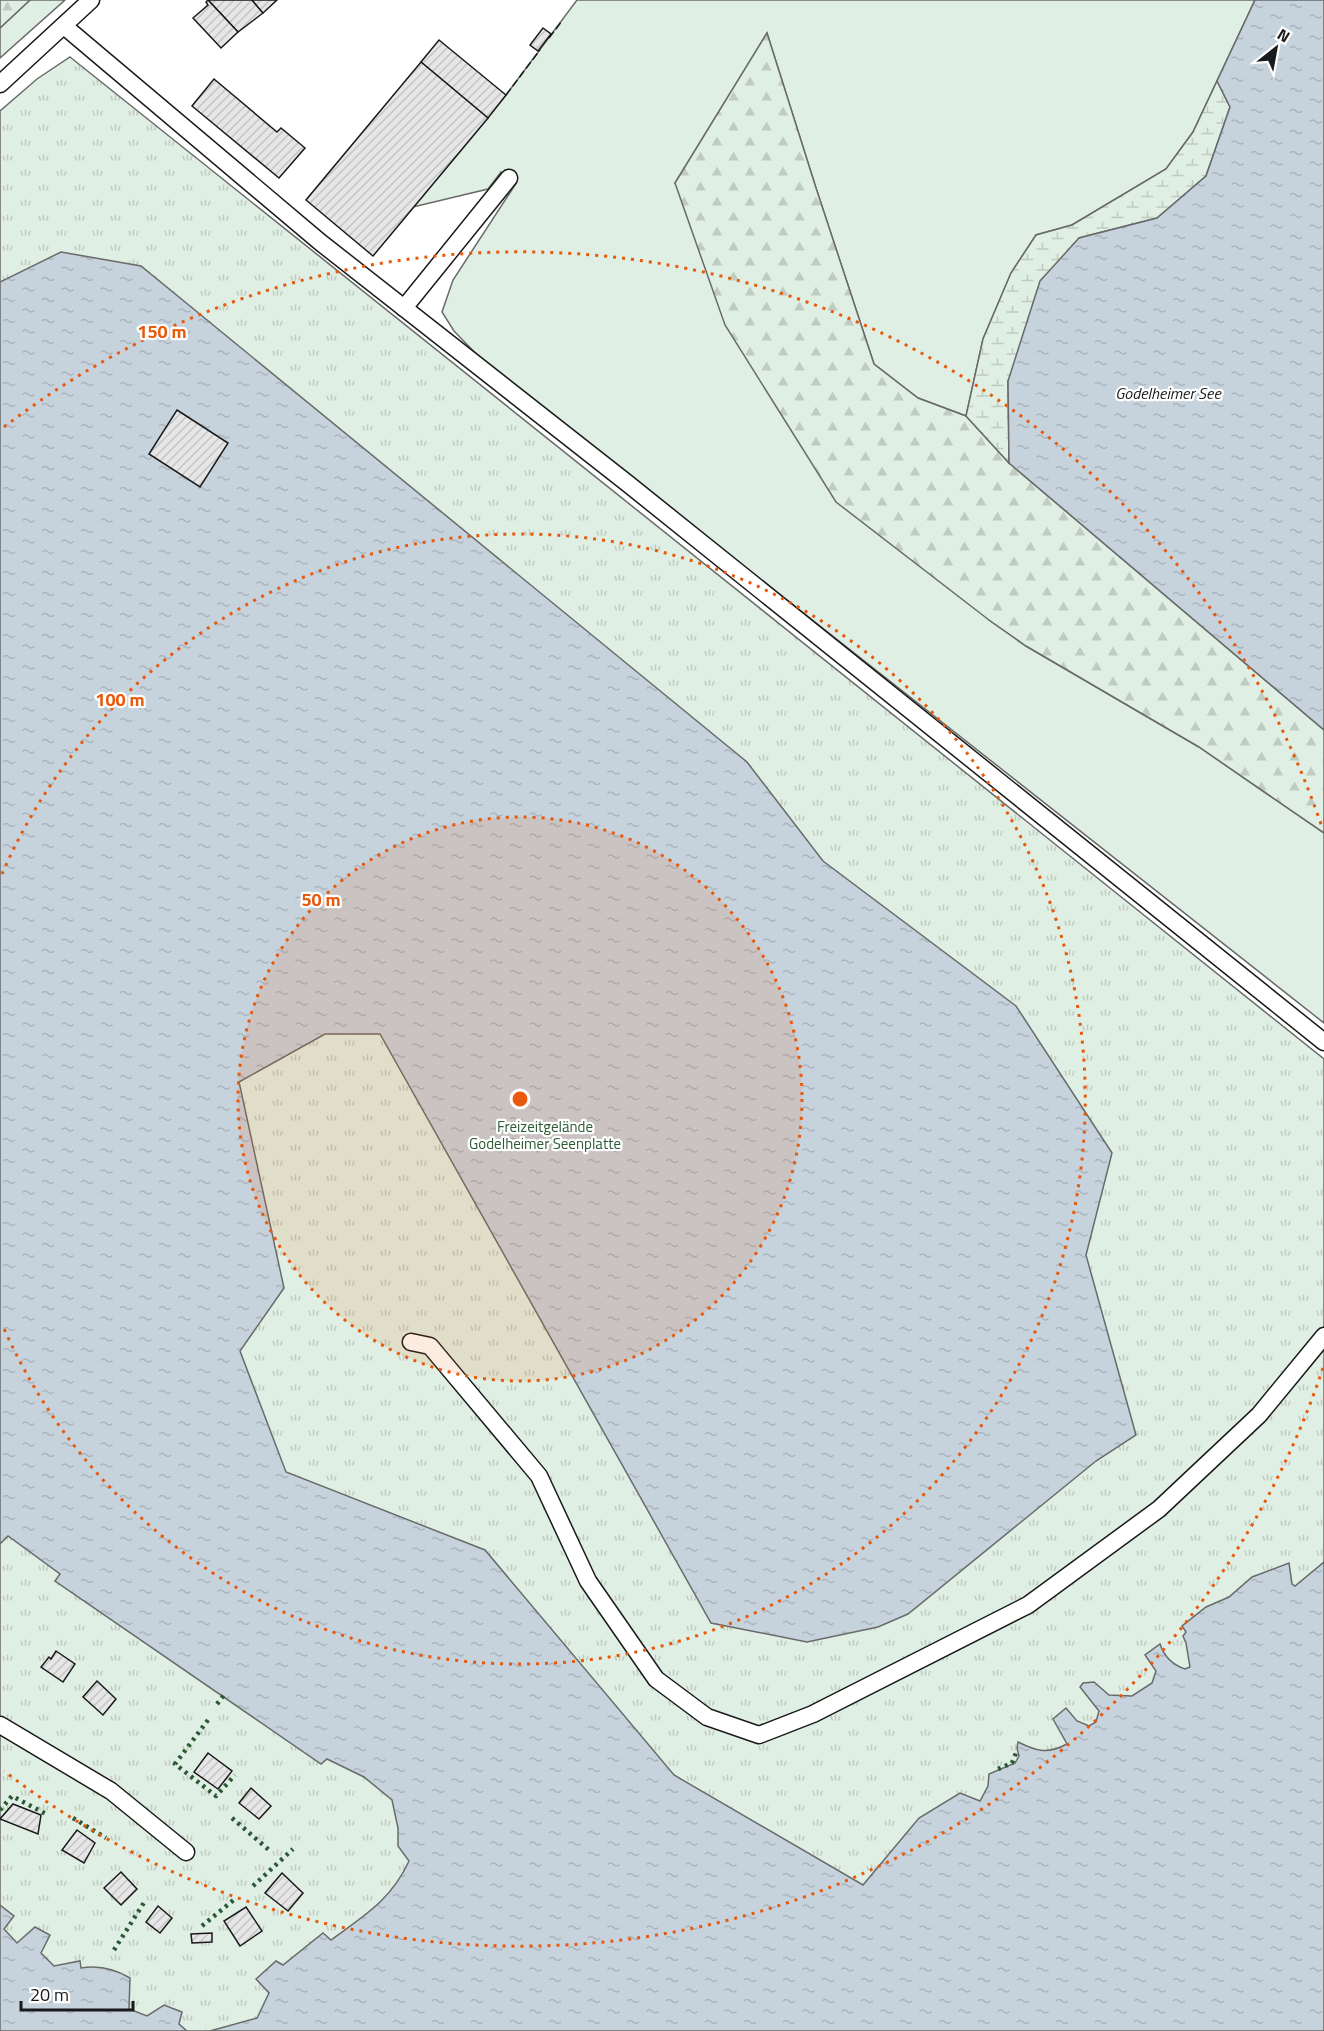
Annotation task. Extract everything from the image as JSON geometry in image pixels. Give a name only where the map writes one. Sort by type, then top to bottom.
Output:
[{"type":"lane","points":[[0,84],[91,0]]},
{"type":"lane","points":[[64,26],[320,242],[627,483],[1324,1042]]},
{"type":"lane","points":[[404,308],[510,178]]},
{"type":"lane","points":[[411,1342],[430,1346],[539,1476],[588,1581],[656,1679],[707,1716],[759,1735],[813,1714],[1028,1605],[1159,1509],[1259,1415],[1324,1336]]},
{"type":"lane","points":[[0,1725],[111,1791],[186,1852]]},
{"type":"green space","points":[[0,0],[30,0],[0,28]]},
{"type":"green space","points":[[30,0],[65,0],[0,58],[0,28]]},
{"type":"green space","points":[[577,0],[1255,0],[1193,132],[1166,169],[1072,225],[1036,235],[1011,273],[983,339],[966,416],[918,398],[874,364],[767,33],[675,183],[989,620],[1026,646],[1199,747],[1324,833],[1324,1023],[482,360],[454,331],[442,312],[453,280],[517,182],[501,172],[488,189],[413,207],[506,95]]},
{"type":"green space","points":[[767,33],[874,364],[918,398],[966,416],[1009,463],[1324,730],[1324,833],[1199,747],[1026,646],[836,502],[725,325],[675,183]]},
{"type":"green space","name":"Freizeitgelände Godelheimer Seenplatte","points":[[70,57],[1324,1059],[1324,2031],[0,2031],[0,111],[37,79]]},
{"type":"green space","points":[[1217,81],[1230,107],[1206,176],[1157,218],[1079,238],[1008,381],[1009,463],[966,416],[983,339],[1011,273],[1036,235],[1072,225],[1166,169],[1193,132]]},
{"type":"water","name":"Godelheimer See","points":[[1255,0],[1324,0],[1324,730],[1009,463],[1008,381],[1040,281],[1079,238],[1157,218],[1206,176],[1230,107],[1217,81]]},
{"type":"water","name":"Freizeitgelände Godelheimer Seenplatte","points":[[61,252],[141,266],[747,762],[823,861],[1016,1006],[1112,1153],[1086,1255],[1136,1435],[1096,1461],[908,1614],[878,1627],[807,1642],[711,1623],[380,1034],[325,1034],[239,1082],[284,1288],[240,1351],[286,1472],[485,1550],[674,1775],[863,1885],[919,1818],[960,1793],[980,1801],[988,1786],[989,1774],[1015,1763],[1019,1756],[1018,1742],[1043,1750],[1067,1744],[1053,1719],[1066,1708],[1077,1721],[1089,1726],[1096,1722],[1099,1711],[1080,1687],[1083,1683],[1094,1682],[1109,1695],[1132,1696],[1152,1683],[1156,1671],[1145,1655],[1160,1644],[1173,1662],[1185,1669],[1190,1667],[1183,1636],[1186,1632],[1182,1626],[1206,1607],[1229,1597],[1252,1577],[1289,1563],[1292,1584],[1295,1586],[1324,1562],[1324,2031],[210,2031],[257,2018],[269,1993],[256,1979],[276,1961],[283,1965],[323,1933],[331,1940],[366,1914],[394,1886],[409,1861],[398,1846],[398,1828],[392,1800],[364,1777],[327,1759],[321,1764],[55,1581],[60,1574],[8,1536],[0,1544],[0,282]]},
{"type":"water","points":[[0,1905],[14,1916],[4,1929],[17,1943],[35,1927],[50,1935],[41,1953],[54,1966],[80,1961],[81,1968],[100,1967],[124,1975],[130,1978],[129,2009],[147,2016],[164,2005],[182,2012],[179,2024],[187,2031],[0,2031]]},
{"type":"building","points":[[208,0],[252,0],[263,13],[238,32]]},
{"type":"building","points":[[208,0],[238,32],[221,48],[193,18],[208,5],[206,2]]},
{"type":"building","points":[[252,0],[277,0],[263,13]]},
{"type":"building","points":[[543,28],[551,34],[538,51],[530,45]]},
{"type":"building","points":[[439,40],[506,95],[488,118],[421,62]]},
{"type":"building","points":[[421,62],[488,118],[373,256],[306,200]]},
{"type":"building","points":[[214,79],[277,132],[281,128],[305,148],[279,178],[192,106]]},
{"type":"building","points":[[177,410],[228,443],[200,487],[149,454]]},
{"type":"building","points":[[56,1651],[75,1664],[63,1682],[41,1667],[49,1657],[51,1659]]},
{"type":"building","points":[[97,1681],[116,1699],[103,1715],[83,1697]]},
{"type":"building","points":[[208,1753],[232,1771],[218,1789],[194,1772]]},
{"type":"building","points":[[251,1788],[271,1806],[259,1819],[239,1803]]},
{"type":"building","points":[[13,1804],[41,1815],[38,1834],[0,1819]]},
{"type":"building","points":[[77,1830],[95,1843],[84,1863],[62,1850]]},
{"type":"building","points":[[121,1872],[137,1889],[121,1905],[104,1888]]},
{"type":"building","points":[[282,1873],[303,1893],[288,1911],[265,1893]]},
{"type":"building","points":[[158,1906],[172,1918],[160,1933],[146,1922]]},
{"type":"building","points":[[246,1907],[262,1931],[240,1946],[224,1921]]},
{"type":"building","points":[[212,1933],[212,1942],[192,1943],[191,1934]]},
{"type":"hedge","points":[[217,1704],[224,1695]]},
{"type":"hedge","points":[[208,1720],[175,1764],[216,1796],[235,1775]]},
{"type":"hedge","points":[[998,1769],[1012,1763],[1016,1753]]},
{"type":"hedge","points":[[0,1810],[12,1796],[48,1815]]},
{"type":"hedge","points":[[73,1818],[106,1838]]},
{"type":"hedge","points":[[232,1818],[269,1850]]},
{"type":"hedge","points":[[253,1886],[293,1849]]},
{"type":"hedge","points":[[202,1926],[236,1898]]},
{"type":"hedge","points":[[114,1950],[145,1901]]},
{"type":"fence","points":[[549,38],[562,21]]},
{"type":"fence","points":[[506,95],[540,50]]}]
